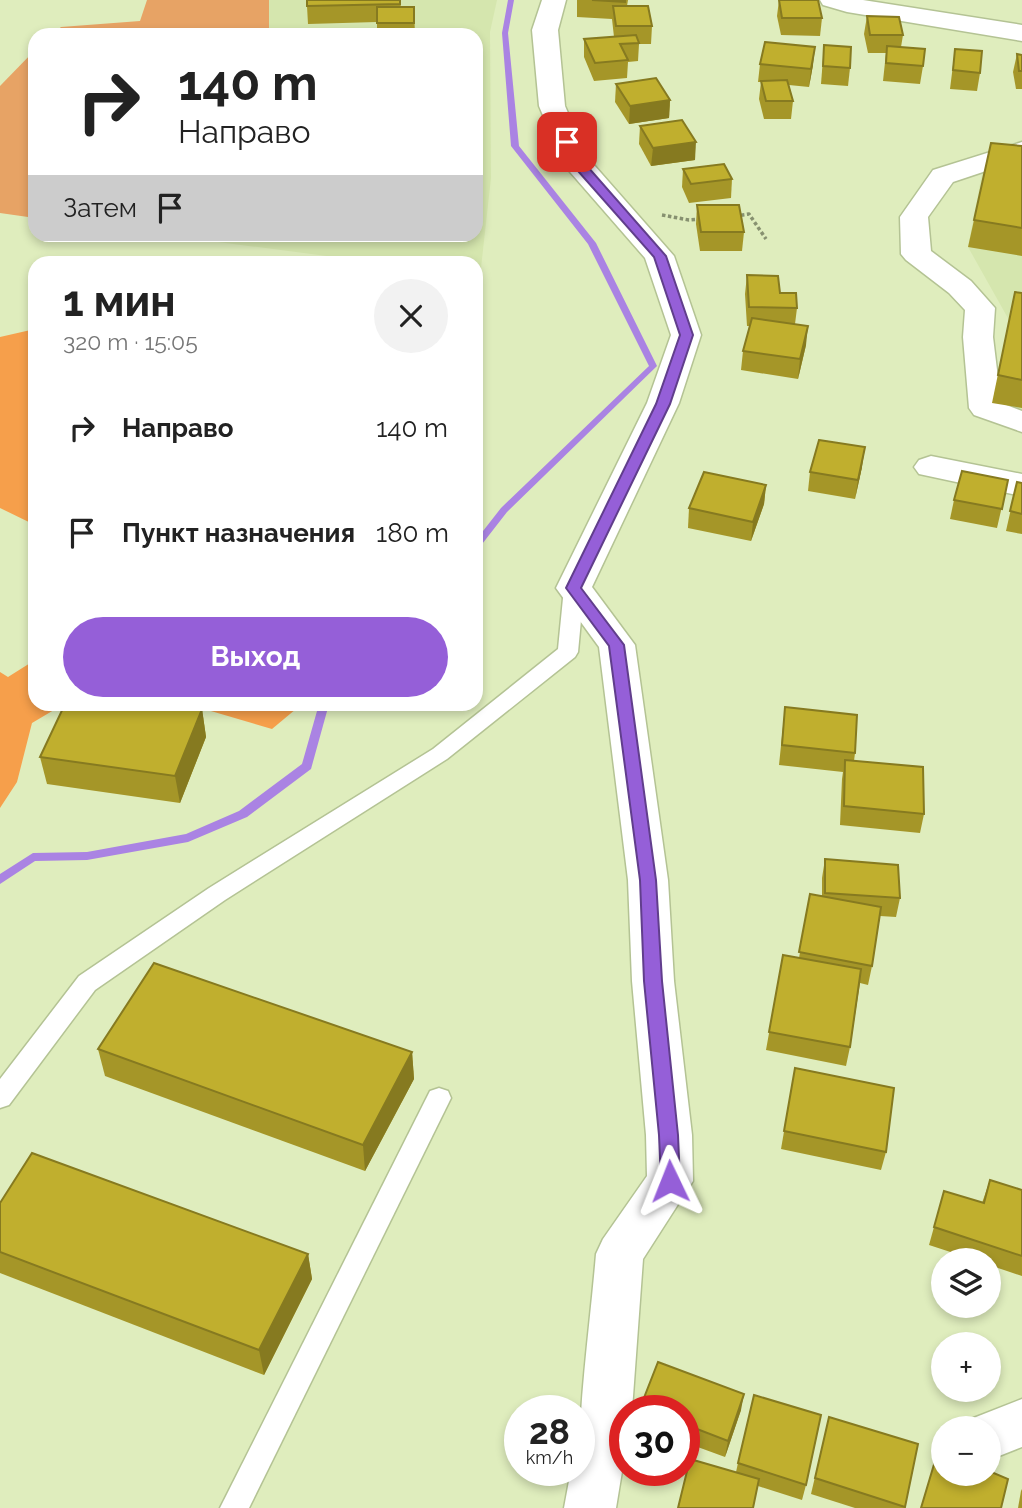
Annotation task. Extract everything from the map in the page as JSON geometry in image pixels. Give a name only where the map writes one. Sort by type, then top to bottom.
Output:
[{"type":"street","points":[[554,0],[545,30],[552,106],[574,159],[659,256],[686,335],[663,404],[573,588],[617,645],[648,880],[653,981],[669,1135],[670,1181],[620,1254],[610,1389],[590,1508]]},
{"type":"street","points":[[832,0],[847,5],[1022,33]]},
{"type":"street","points":[[1022,150],[943,176],[914,217],[916,254],[960,287],[980,308],[978,337],[985,408],[1022,422]]},
{"type":"street","points":[[931,467],[1022,485]]},
{"type":"street","points":[[1001,1431],[1022,1423]]},
{"type":"lane","points":[[0,1098],[88,983],[217,894],[440,754],[568,652],[573,588]]},
{"type":"lane","points":[[234,1508],[439,1098]]},
{"type":"path","points":[[655,214],[689,220],[715,218]]},
{"type":"path","points":[[728,216],[749,214],[766,239]]},
{"type":"shaded area","points":[[147,0],[269,0],[269,28],[60,28],[140,21]]},
{"type":"shaded area","points":[[269,0],[497,0],[490,32],[491,178],[482,256],[327,256],[218,242],[483,242],[483,28],[269,28]]},
{"type":"shaded area","points":[[28,57],[28,217],[0,213],[0,86]]},
{"type":"shaded area","points":[[1022,153],[1022,410],[992,403],[1009,320],[968,247],[984,163]]},
{"type":"shaded area","points":[[28,331],[28,522],[0,508],[0,337]]},
{"type":"shaded area","points":[[28,664],[28,711],[52,711],[32,723],[17,782],[0,808],[0,672],[8,677]]},
{"type":"shaded area","points":[[211,711],[294,711],[272,729]]},
{"type":"building","points":[[307,0],[400,0],[400,4],[307,6]]},
{"type":"building","points":[[592,0],[625,0],[625,2]]},
{"type":"building","points":[[779,0],[818,0],[822,18],[782,18]]},
{"type":"building","points":[[613,6],[648,6],[652,26],[616,26]]},
{"type":"building","points":[[377,7],[414,7],[414,23],[377,23]]},
{"type":"building","points":[[867,16],[899,17],[903,35],[870,35]]},
{"type":"building","points":[[636,35],[639,43],[620,44],[628,60],[595,63],[584,39]]},
{"type":"building","points":[[765,42],[815,47],[811,69],[760,64]]},
{"type":"building","points":[[824,45],[851,47],[850,68],[823,66]]},
{"type":"building","points":[[887,46],[925,49],[923,66],[886,63]]},
{"type":"building","points":[[955,49],[982,51],[980,73],[953,70]]},
{"type":"building","points":[[1017,54],[1022,55],[1022,71],[1019,71]]},
{"type":"building","points":[[656,78],[670,100],[630,106],[616,84]]},
{"type":"building","points":[[787,80],[793,101],[766,101],[761,81]]},
{"type":"building","points":[[682,120],[696,142],[653,148],[640,126]]},
{"type":"building","points":[[991,143],[1022,146],[1022,228],[974,220]]},
{"type":"building","points":[[724,164],[732,179],[691,184],[683,169]]},
{"type":"building","points":[[697,205],[739,205],[744,232],[701,232]]},
{"type":"building","points":[[747,275],[778,276],[780,293],[796,293],[797,308],[749,307]]},
{"type":"building","points":[[1015,292],[1022,293],[1022,380],[998,375]]},
{"type":"building","points":[[752,318],[808,326],[800,359],[743,351]]},
{"type":"building","points":[[819,440],[865,447],[858,480],[810,472]]},
{"type":"building","points":[[962,471],[1008,480],[1002,509],[954,500]]},
{"type":"building","points":[[704,472],[766,485],[753,522],[689,508]]},
{"type":"building","points":[[1017,482],[1022,483],[1022,514],[1010,511]]},
{"type":"building","points":[[785,707],[857,715],[855,753],[782,745]]},
{"type":"building","points":[[62,711],[201,711],[175,776],[40,757]]},
{"type":"building","points":[[845,760],[923,767],[924,814],[844,806]]},
{"type":"building","points":[[825,859],[898,865],[900,898],[825,893]]},
{"type":"building","points":[[810,894],[881,907],[872,966],[799,952]]},
{"type":"building","points":[[783,955],[861,969],[850,1047],[769,1032]]},
{"type":"building","points":[[154,963],[412,1052],[363,1145],[98,1049]]},
{"type":"building","points":[[795,1068],[894,1088],[886,1152],[784,1131]]},
{"type":"building","points":[[32,1153],[308,1254],[259,1350],[0,1252],[0,1203]]},
{"type":"building","points":[[990,1180],[1022,1190],[1022,1256],[934,1227],[944,1191],[984,1203]]},
{"type":"building","points":[[658,1362],[744,1394],[728,1441],[700,1430],[700,1395],[645,1395]]},
{"type":"building","points":[[754,1395],[821,1415],[806,1485],[738,1463]]},
{"type":"building","points":[[829,1417],[918,1444],[905,1507],[815,1478]]},
{"type":"building","points":[[700,1462],[759,1479],[753,1508],[678,1508],[683,1486],[700,1486]]},
{"type":"building","points":[[931,1474],[931,1486],[1001,1486],[1001,1476],[1008,1479],[1001,1508],[921,1508]]},
{"type":"waterway","points":[[483,537],[504,510],[653,366],[592,243],[515,146],[505,33],[511,0]]},
{"type":"waterway","points":[[0,880],[33,857],[87,856],[188,838],[243,814],[307,766],[322,711]]},
{"type":"route","points":[[567,142],[574,159],[659,256],[686,335],[663,404],[573,588],[617,645],[648,880],[653,981],[669,1135],[670,1181]]}]
